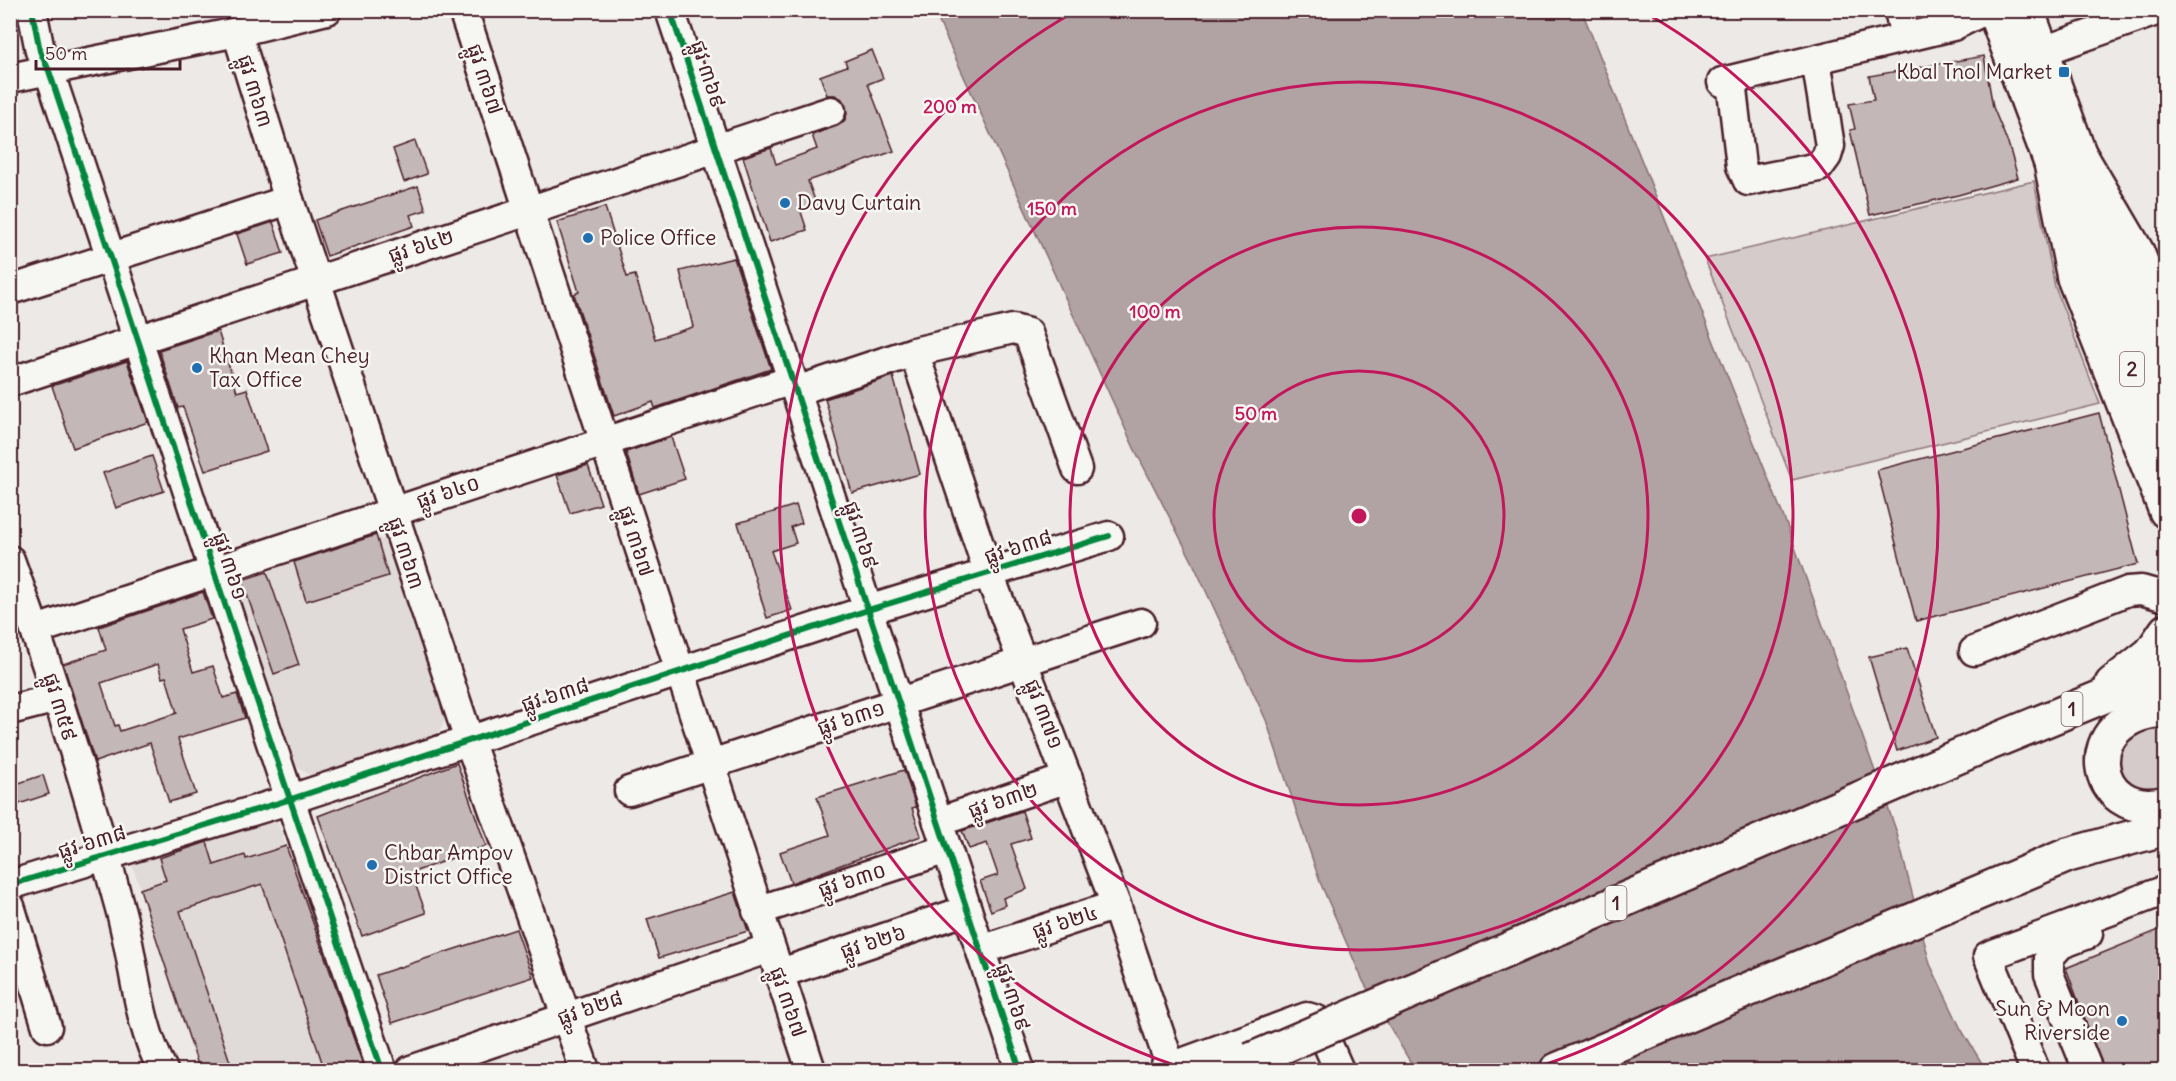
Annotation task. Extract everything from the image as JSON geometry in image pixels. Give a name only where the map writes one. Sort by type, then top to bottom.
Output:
[{"type":"main road","name":"2","points":[[1994,10],[2065,158],[2133,276],[2166,379]]},
{"type":"main road","name":"2","points":[[2028,10],[2043,51],[2065,158]]},
{"type":"main road","points":[[2065,158],[2137,252],[2133,276],[2166,326]]},
{"type":"main road","points":[[2065,158],[2074,278],[2166,512]]},
{"type":"main road","name":"2","points":[[2133,276],[2166,455]]},
{"type":"main road","points":[[2085,704],[2151,653],[2166,631]]},
{"type":"main road","name":"1","points":[[1238,1065],[1980,747],[2126,687],[2166,676]]},
{"type":"main road","points":[[2166,710],[2127,718],[2117,726],[2106,744],[2103,766],[2110,786],[2118,795],[2140,805],[2166,803]]},
{"type":"main road","points":[[1557,1071],[2035,868],[2068,855],[2166,828]]},
{"type":"main road","points":[[2133,837],[2166,834]]},
{"type":"street","name":"ផ្លូវ ៣៦១","points":[[32,10],[40,51],[50,70],[288,800],[382,1071]]},
{"type":"street","points":[[10,78],[237,32],[327,10]]},
{"type":"street","name":"ផ្លូវ ៣៦៧","points":[[463,10],[811,1071]]},
{"type":"street","name":"ផ្លូវ ៣៦៩","points":[[670,10],[1020,1071]]},
{"type":"street","points":[[1899,10],[1905,38]]},
{"type":"street","points":[[1816,60],[1830,146],[1827,156],[1819,166],[1748,181],[1741,166],[1727,81],[1953,26],[1985,10]]},
{"type":"street","points":[[2043,51],[2159,10]]},
{"type":"street","name":"ផ្លូវ ៣៦៣","points":[[237,32],[289,200],[318,280],[392,511],[469,740],[585,1071]]},
{"type":"street","name":"ផ្លូវ ៦៤២","points":[[10,382],[831,111]]},
{"type":"street","points":[[10,290],[289,200]]},
{"type":"street","name":"ផ្លូវ ៦៤០","points":[[36,630],[603,440],[914,352],[1013,328],[1028,333],[1077,469]]},
{"type":"street","name":"ផ្លូវ ៣៧១","points":[[914,352],[989,574],[1116,906],[1167,1070]]},
{"type":"street","name":"ផ្លូវ ៦៣៨","points":[[10,885],[288,800],[868,610],[1109,536]]},
{"type":"street","name":"ផ្លូវ ៣៥៩","points":[[10,560],[36,630],[105,855],[132,956],[148,1037],[163,1071]]},
{"type":"street","points":[[1974,651],[2128,591],[2140,590],[2166,597]]},
{"type":"street","name":"ផ្លូវ ៦៣១","points":[[629,791],[1141,623]]},
{"type":"street","points":[[10,710],[57,698]]},
{"type":"street","name":"ផ្លូវ ៦៣២","points":[[943,835],[1068,778]]},
{"type":"street","name":"ផ្លូវ ៦៣០","points":[[758,911],[943,835]]},
{"type":"street","points":[[2035,1071],[1988,956],[2166,890]]},
{"type":"street","points":[[2088,1071],[2049,974],[2049,957],[2061,944],[2166,905]]},
{"type":"street","points":[[10,906],[47,1027]]},
{"type":"street","name":"ផ្លូវ ៦២៤","points":[[981,950],[1116,906]]},
{"type":"street","name":"ផ្លូវ ៦២៦","points":[[774,961],[968,910]]},
{"type":"street","name":"ផ្លូវ ៦២៨","points":[[411,1071],[566,1016],[774,961]]},
{"type":"street","points":[[1167,1070],[1307,1017],[1317,1020],[1339,1071]]},
{"type":"shaded area","points":[[934,11],[1582,11],[1788,528],[1896,830],[1930,964],[1961,1029],[1986,1070],[1415,1070],[1363,981],[1320,882],[1266,720],[1192,561],[1134,448]]},
{"type":"shaded area","points":[[2034,181],[2055,287],[2100,404],[1792,480],[1705,259]]},
{"type":"shaded area","points":[[370,535],[386,541],[445,720],[438,733],[310,776],[296,765],[237,588],[243,578]]},
{"type":"shaded area","points":[[2165,721],[2165,789],[2156,792],[2125,782],[2119,756],[2121,747],[2132,735]]},
{"type":"shaded area","points":[[276,818],[364,1065],[358,1070],[200,1070],[131,861]]},
{"type":"building","points":[[872,50],[883,78],[868,84],[894,151],[808,181],[817,206],[801,212],[807,230],[770,242],[743,157],[771,148],[776,164],[817,149],[812,135],[844,122],[847,114],[842,99],[835,95],[827,95],[820,76],[847,66],[845,61]]},
{"type":"building","points":[[1984,56],[1993,107],[2009,146],[2018,178],[1958,195],[1870,215],[1850,130],[1855,129],[1849,104],[1874,100],[1869,76]]},
{"type":"building","points":[[415,141],[427,174],[404,182],[393,149]]},
{"type":"building","points":[[418,186],[426,210],[410,215],[414,226],[327,256],[315,220]]},
{"type":"building","points":[[605,207],[627,277],[635,275],[655,339],[693,327],[680,271],[734,258],[771,369],[655,408],[653,402],[614,416],[574,294],[579,292],[557,222]]},
{"type":"building","points":[[273,222],[283,253],[247,264],[237,234]]},
{"type":"building","points":[[218,331],[237,392],[247,389],[267,451],[205,471],[183,407],[178,408],[159,350]]},
{"type":"building","points":[[127,361],[148,422],[73,448],[52,386]]},
{"type":"building","points":[[893,376],[920,474],[852,493],[825,399]]},
{"type":"building","points":[[2099,413],[2138,564],[1916,621],[1877,470]]},
{"type":"building","points":[[671,437],[685,479],[639,494],[626,452]]},
{"type":"building","points":[[152,456],[164,491],[116,508],[103,473]]},
{"type":"building","points":[[588,465],[601,504],[570,513],[557,475]]},
{"type":"building","points":[[796,505],[802,523],[791,527],[796,543],[771,551],[792,610],[767,618],[738,523]]},
{"type":"building","points":[[376,535],[388,576],[306,601],[294,562]]},
{"type":"building","points":[[267,572],[299,665],[274,674],[242,580]]},
{"type":"building","points":[[203,592],[212,619],[180,629],[193,672],[213,666],[223,698],[237,694],[245,718],[178,739],[196,794],[169,802],[150,743],[95,762],[63,664],[106,650],[99,627]],"holes":[[[158,664],[162,678],[166,677],[177,713],[120,731],[118,725],[115,726],[101,683]]]},
{"type":"building","points":[[1907,648],[1936,737],[1897,751],[1869,657]]},
{"type":"building","points":[[457,763],[486,846],[411,873],[426,913],[362,936],[318,816]]},
{"type":"building","points":[[904,770],[916,807],[912,808],[921,836],[791,883],[780,852],[830,835],[817,797]]},
{"type":"building","points":[[43,775],[49,794],[13,806],[10,786]]},
{"type":"building","points":[[1022,811],[1031,838],[1011,844],[1027,889],[1003,898],[1005,905],[991,911],[980,881],[998,875],[987,843],[969,849],[962,831]]},
{"type":"building","points":[[207,842],[214,865],[245,855],[246,859],[286,846],[363,1065],[346,1071],[325,1071],[262,884],[180,911],[233,1071],[200,1071],[140,889],[166,880],[159,858]]},
{"type":"building","points":[[735,892],[748,931],[659,958],[647,919]]},
{"type":"building","name":"Sun & Moon Riverside","points":[[2166,927],[2166,1071],[2104,1071],[2066,968]]},
{"type":"building","points":[[516,929],[533,977],[392,1023],[376,975]]},
{"type":"cycle path","points":[[32,10],[40,51],[49,71],[255,696],[382,1070]]},
{"type":"cycle path","points":[[670,10],[1020,1070]]},
{"type":"cycle path","points":[[10,885],[288,800],[868,610],[1109,536]]},
{"type":"place","name":"Kbal Tnol Market","points":[[2064,72]]},
{"type":"place","name":"Davy Curtain","points":[[785,203]]},
{"type":"place","name":"Police Office","points":[[588,238]]},
{"type":"place","name":"Khan Mean Chey Tax Office","points":[[197,368]]},
{"type":"place","name":"Chbar Ampov District Office","points":[[372,865]]},
{"type":"place","name":"Sun & Moon Riverside","points":[[2122,1021]]}]
